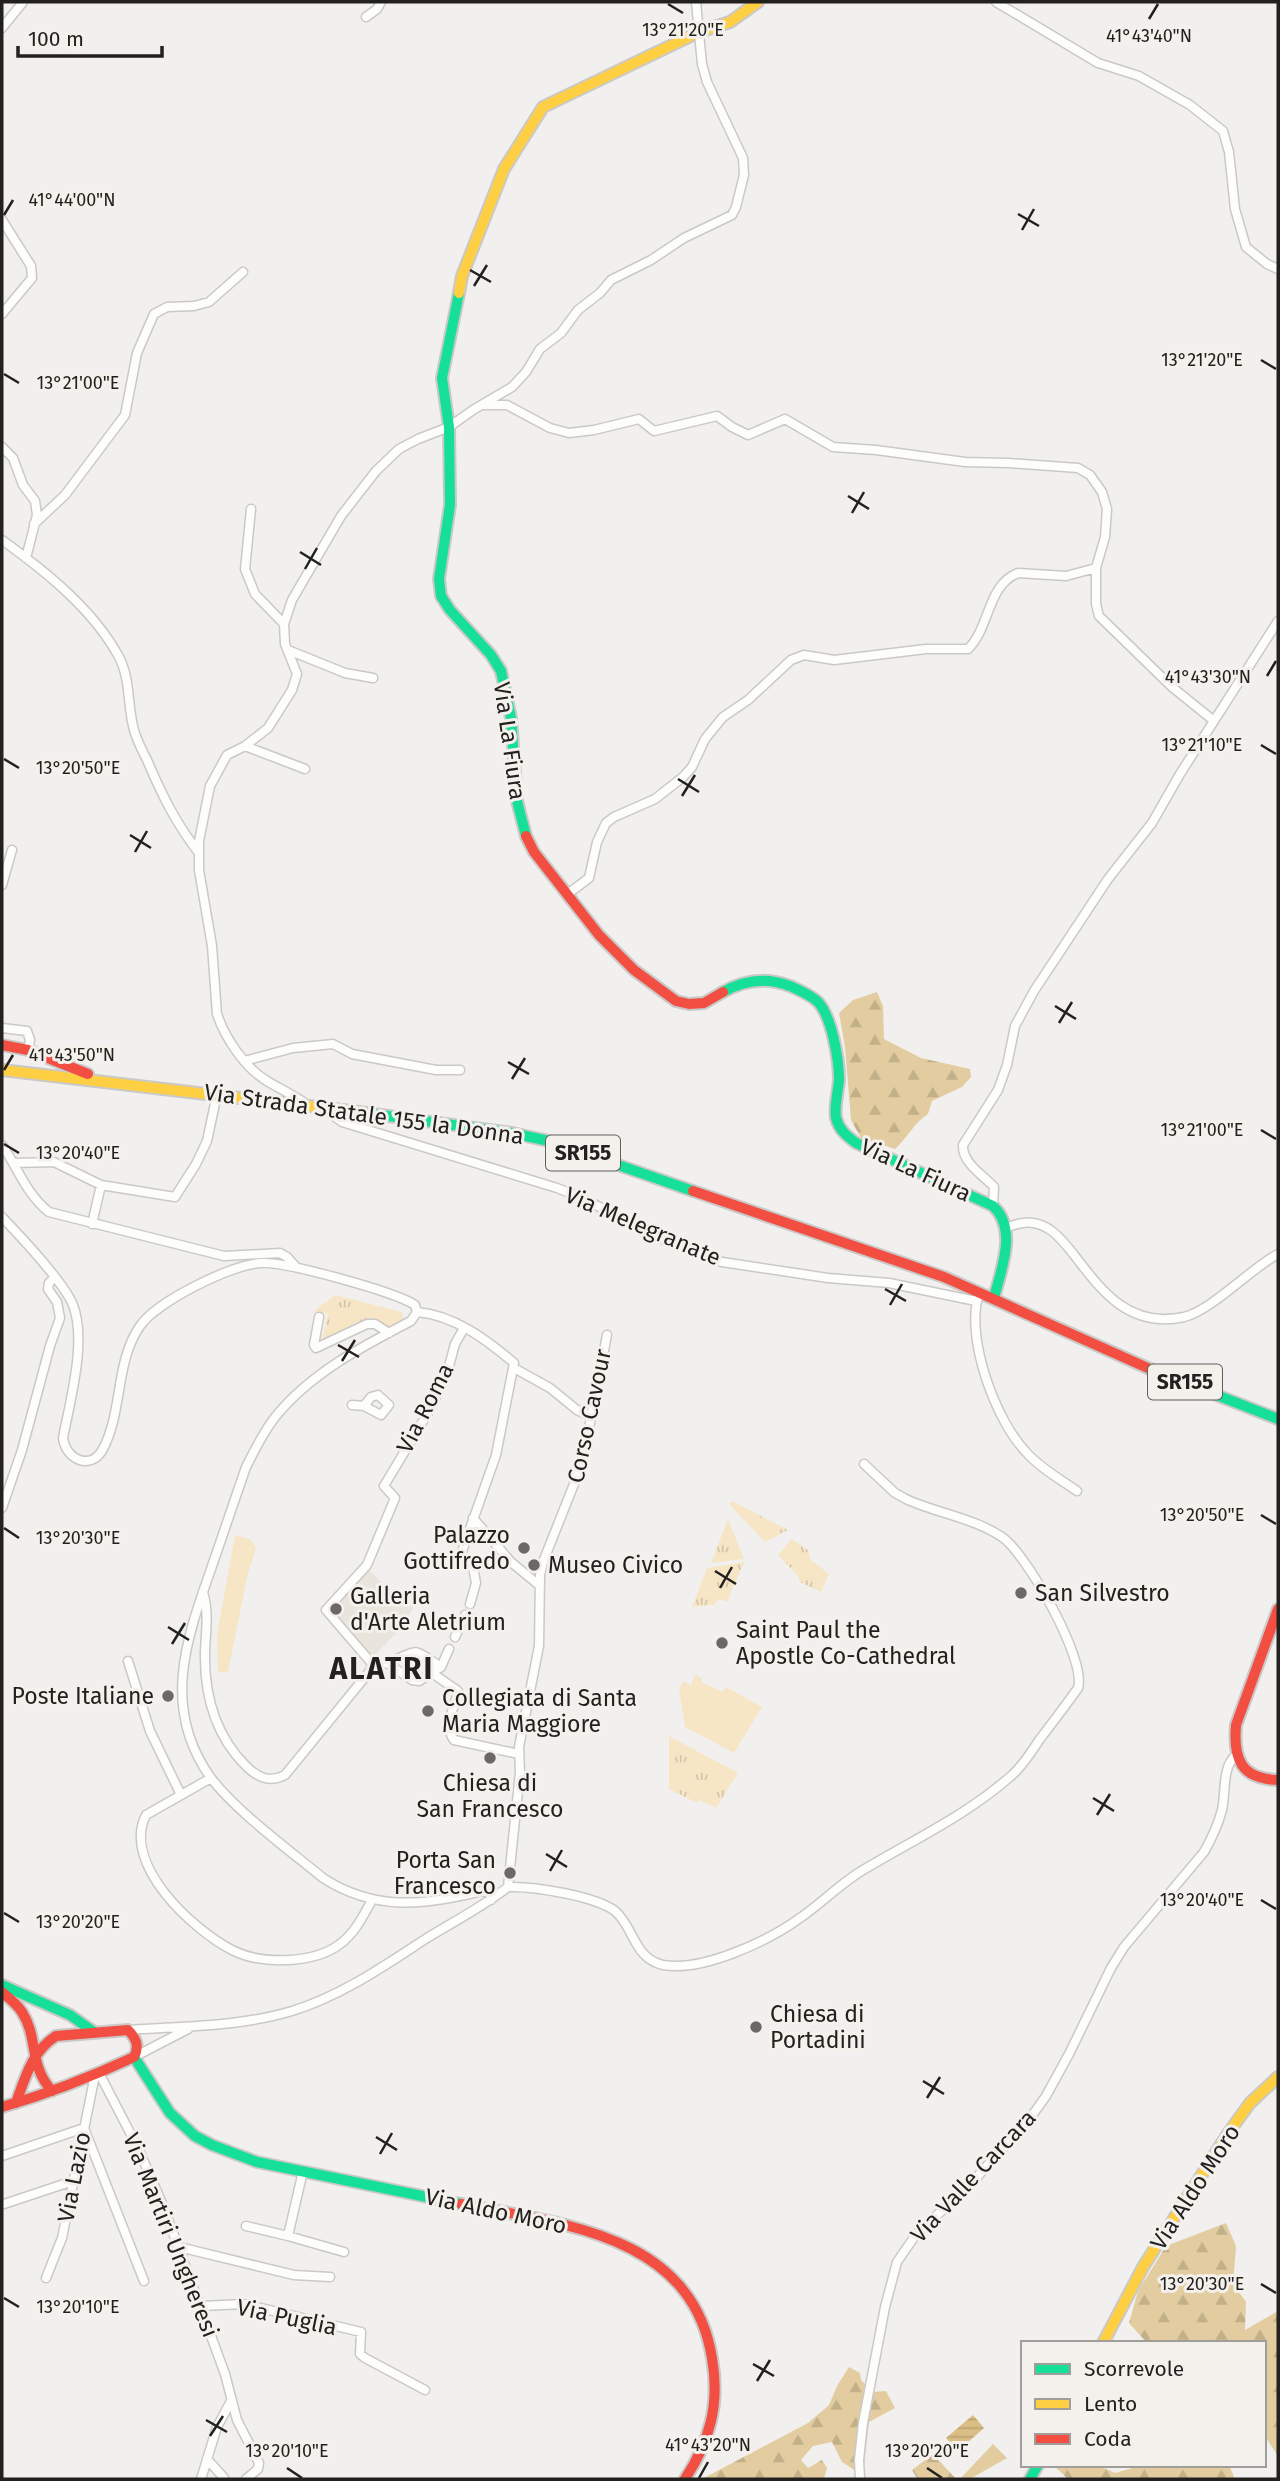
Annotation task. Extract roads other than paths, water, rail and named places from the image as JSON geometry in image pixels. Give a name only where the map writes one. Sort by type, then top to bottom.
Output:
[{"type":"main road","name":"Via La Fiura","points":[[758,2],[730,22],[699,32],[543,107],[504,169],[462,276],[442,378],[449,428],[450,505],[439,579],[441,596],[450,610],[491,655],[501,671],[511,718],[517,801],[526,835],[534,852],[569,893],[599,935],[634,970],[676,1001],[704,1003],[730,988],[753,981],[779,982],[801,991],[819,1003],[830,1023],[835,1045],[839,1077],[835,1117],[842,1132],[856,1143],[993,1206],[1004,1214],[1007,1227]]},
{"type":"main road","points":[[2,1045],[29,1050],[66,1072]]},
{"type":"main road","points":[[23,1072],[29,1050]]},
{"type":"main road","points":[[2,1070],[66,1072]]},
{"type":"main road","name":"Via Strada Statale 155 la Donna","points":[[66,1072],[112,1081],[512,1133],[549,1141],[944,1277],[978,1296],[994,1298],[1123,1359],[1278,1419]]},
{"type":"main road","points":[[994,1298],[1007,1227]]},
{"type":"main road","points":[[1278,1609],[1236,1725],[1233,1741],[1235,1756],[1241,1765],[1254,1775],[1269,1781],[1278,1780]]},
{"type":"main road","points":[[2,1985],[70,2015],[94,2032]]},
{"type":"main road","points":[[2,1992],[24,2015],[39,2076],[52,2091]]},
{"type":"main road","points":[[16,2103],[34,2059],[49,2040],[56,2036],[128,2030]]},
{"type":"main road","name":"Via Aldo Moro","points":[[128,2030],[138,2045],[134,2057],[171,2116],[197,2138],[232,2155],[576,2227],[634,2248],[661,2266],[680,2283],[694,2301],[705,2324],[713,2353],[716,2390],[713,2423],[699,2459],[685,2479]]},
{"type":"main road","points":[[2,2107],[97,2074],[134,2057]]},
{"type":"main road","name":"Via Aldo Moro","points":[[1104,2341],[1143,2267],[1229,2132],[1250,2103],[1278,2077]]},
{"type":"street","points":[[2,28],[23,2]]},
{"type":"street","points":[[366,17],[377,9],[381,2]]},
{"type":"street","points":[[251,509],[245,569],[256,594],[284,624],[292,600],[341,516],[376,471],[399,449],[449,428],[512,387],[526,372],[540,349],[561,333],[578,310],[600,293],[611,280],[651,260],[684,238],[732,215],[737,207],[744,175],[743,158],[707,82],[696,2]]},
{"type":"street","points":[[996,2],[1098,63],[1139,76],[1190,105],[1223,131],[1229,152],[1234,209],[1246,247],[1267,264],[1278,269]]},
{"type":"street","points":[[2,220],[31,265],[32,278],[2,314]]},
{"type":"street","points":[[34,524],[65,495],[125,415],[137,352],[154,314],[167,307],[194,306],[209,302],[243,272]]},
{"type":"street","points":[[481,405],[507,405],[550,428],[569,433],[639,419],[654,431],[717,416],[748,435],[785,419],[834,447],[965,462],[1079,468],[1096,481],[1107,509],[1105,537],[1096,568],[1099,616],[1172,687],[1214,721]]},
{"type":"street","points":[[2,447],[13,458],[23,485],[35,501],[37,515],[26,558]]},
{"type":"street","points":[[2,540],[86,612],[119,656],[125,672],[138,745],[170,812],[199,853]]},
{"type":"street","points":[[569,893],[589,878],[597,842],[607,823],[614,817],[655,799],[683,777],[692,766],[705,739],[723,717],[748,700],[791,660],[804,655],[834,660],[926,649],[968,649],[980,632],[999,588],[1013,575],[1066,576],[1096,568]]},
{"type":"street","points":[[993,1206],[994,1187],[967,1161],[963,1145],[998,1090],[1016,1026],[1034,991],[1108,879],[1152,823],[1180,774],[1278,621]]},
{"type":"street","name":"Via Melegranate","points":[[284,624],[285,644],[297,674],[292,690],[268,728],[245,746],[227,755],[209,786],[199,841],[202,894],[212,946],[217,1014],[220,1024],[244,1061],[266,1081],[342,1122],[582,1198],[668,1242],[708,1258],[795,1274],[890,1283],[978,1296]]},
{"type":"street","points":[[288,650],[345,673],[373,678]]},
{"type":"street","points":[[245,746],[305,769]]},
{"type":"street","points":[[2,885],[12,849]]},
{"type":"street","points":[[2,1028],[27,1031],[29,1050]]},
{"type":"street","points":[[244,1061],[293,1048],[333,1044],[352,1054],[436,1070],[460,1070]]},
{"type":"street","points":[[13,1163],[54,1162],[101,1185],[175,1196],[207,1141],[217,1094]]},
{"type":"street","points":[[2,1145],[27,1189],[49,1212],[224,1256],[280,1254],[296,1267]]},
{"type":"street","points":[[92,1224],[101,1185]]},
{"type":"street","points":[[2,1217],[54,1278],[73,1306],[78,1339],[63,1438],[70,1456],[78,1460],[88,1461],[102,1452],[128,1351],[148,1316],[168,1302],[234,1268],[263,1262],[296,1267],[411,1302],[417,1312]]},
{"type":"street","points":[[1007,1227],[1033,1222],[1047,1228],[1061,1238],[1103,1292],[1121,1306],[1148,1318],[1184,1317],[1198,1312],[1261,1263],[1278,1254]]},
{"type":"street","points":[[2,1508],[22,1450],[60,1318],[57,1302],[48,1289],[54,1278]]},
{"type":"street","points":[[978,1296],[976,1323],[983,1368],[1001,1417],[1033,1460],[1077,1491]]},
{"type":"street","points":[[417,1312],[435,1314],[464,1328],[514,1363],[496,1455],[459,1560],[473,1567],[476,1575],[470,1604]]},
{"type":"street","points":[[417,1312],[411,1321],[329,1368],[304,1387],[275,1416],[246,1467],[195,1614],[183,1661],[181,1699],[190,1737],[211,1778],[245,1812],[323,1878],[372,1900],[415,1902],[482,1891],[490,1893],[491,1900]]},
{"type":"street","points":[[319,1317],[314,1345],[316,1348],[367,1324],[375,1324],[389,1333]]},
{"type":"street","name":"Via Roma","points":[[374,1666],[326,1611],[367,1565],[395,1498],[384,1486],[429,1411],[446,1377],[455,1344],[464,1328]]},
{"type":"street","name":"Corso Cavour","points":[[508,1887],[520,1772],[519,1754],[539,1646],[540,1586],[536,1577],[582,1464],[607,1335]]},
{"type":"street","points":[[513,1368],[550,1388],[590,1416]]},
{"type":"street","points":[[352,1405],[364,1406]]},
{"type":"street","points":[[128,2030],[190,2028],[289,2012],[318,2002],[347,1988],[508,1887],[537,1889],[589,1899],[613,1910],[644,1955],[661,1965],[685,1966],[709,1962],[739,1950],[799,1919],[860,1871],[960,1813],[1012,1775],[1078,1688],[1080,1677],[1077,1665],[1059,1621],[1012,1545],[986,1528],[895,1493],[864,1464]]},
{"type":"street","points":[[473,1518],[511,1562],[536,1577]]},
{"type":"street","points":[[203,1592],[208,1610],[205,1652],[210,1704],[229,1745],[251,1772],[265,1779],[285,1775],[374,1666],[381,1662],[387,1663],[416,1682],[441,1667],[449,1649]]},
{"type":"street","points":[[195,1614],[203,1612],[208,1618]]},
{"type":"street","points":[[455,1637],[464,1617]]},
{"type":"street","points":[[387,1663],[416,1651],[441,1667]]},
{"type":"street","points":[[128,1661],[150,1731],[181,1795]]},
{"type":"street","points":[[432,1673],[457,1691],[449,1726],[453,1740],[519,1754]]},
{"type":"street","name":"Via Valle Carcara","points":[[860,2479],[863,2423],[891,2279],[897,2262],[917,2233],[967,2188],[1031,2117],[1046,2096],[1124,1947],[1204,1852],[1222,1808],[1228,1763],[1235,1756]]},
{"type":"street","points":[[211,1778],[146,1815],[140,1832],[142,1849],[153,1876],[168,1899],[207,1933],[232,1950],[247,1955],[283,1959],[315,1957],[341,1943],[351,1934],[372,1900]]},
{"type":"street","points":[[134,2057],[190,2028]]},
{"type":"street","name":"Via Lazio","points":[[46,2278],[59,2252],[97,2074]]},
{"type":"street","name":"Via Martiri Ungheresi","points":[[97,2074],[138,2148],[180,2246],[225,2374],[237,2420],[259,2463],[258,2469],[246,2479]]},
{"type":"street","points":[[2,2156],[84,2128],[144,2281]]},
{"type":"street","points":[[288,2236],[303,2171]]},
{"type":"street","points":[[4,2204],[73,2181]]},
{"type":"street","points":[[246,2227],[344,2252]]},
{"type":"street","points":[[180,2246],[294,2274],[330,2277]]},
{"type":"street","name":"Via Puglia","points":[[201,2306],[244,2304],[361,2332],[360,2354],[425,2390]]},
{"type":"street","points":[[201,2479],[221,2416],[231,2402]]},
{"type":"street","points":[[208,2459],[223,2479]]},
{"type":"place","name":"Palazzo Gottifredo","points":[[524,1548]]},
{"type":"place","name":"Museo Civico","points":[[534,1565]]},
{"type":"place","name":"San Silvestro","points":[[1021,1593]]},
{"type":"place","name":"Galleria d'Arte Aletrium","points":[[336,1609]]},
{"type":"place","name":"Saint Paul the Apostle Co-Cathedral","points":[[722,1643]]},
{"type":"place","name":"Poste Italiane","points":[[168,1696]]},
{"type":"place","name":"Collegiata di Santa Maria Maggiore","points":[[428,1711]]},
{"type":"place","name":"Chiesa di San Francesco","points":[[490,1758]]},
{"type":"place","name":"Porta San Francesco","points":[[510,1873]]},
{"type":"place","name":"Chiesa di Portadini","points":[[756,2027]]},
{"type":"district","name":"ALATRI","points":[[382,1669]]}]
